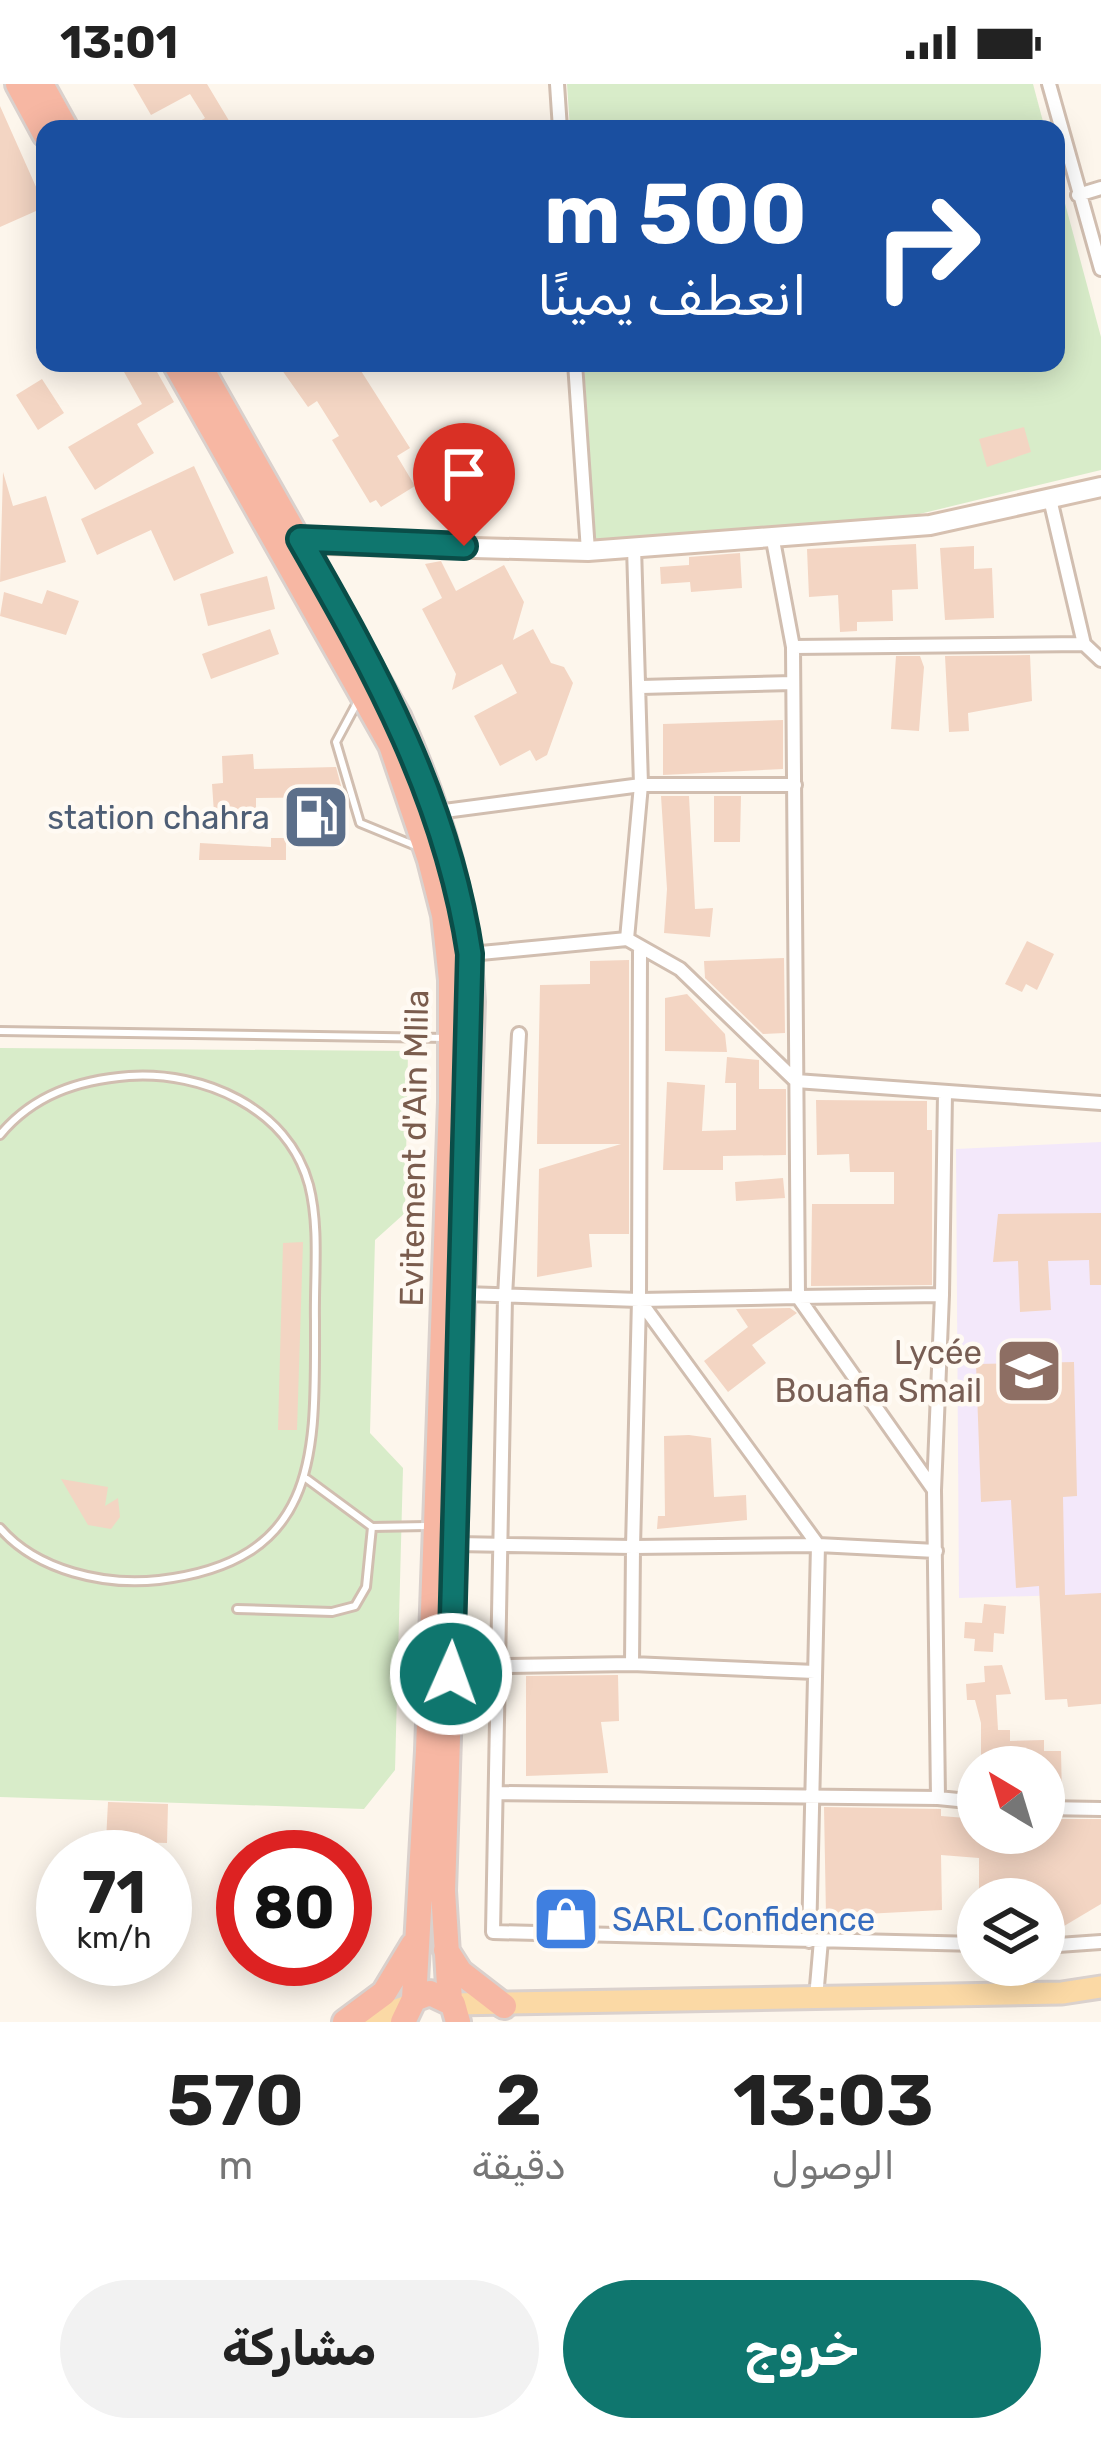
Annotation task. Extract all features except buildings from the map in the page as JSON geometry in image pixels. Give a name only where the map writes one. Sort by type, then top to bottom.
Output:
[{"type":"highway","points":[[18,84],[37,120]]},
{"type":"highway","points":[[41,84],[61,120]]},
{"type":"highway","name":"Evitement d'Ain Mlila","points":[[181,372],[399,718],[437,812],[460,889],[470,954],[456,1544],[430,1941],[408,2009]]},
{"type":"highway","name":"Evitement d'Ain Mlila","points":[[203,372],[404,778],[444,915],[451,1038],[436,1526],[430,1941],[454,2009]]},
{"type":"highway","points":[[345,2022],[384,1993],[430,1941],[505,2012]]},
{"type":"highway","points":[[408,2009],[430,1994],[454,2009]]},
{"type":"main road","points":[[454,2009],[505,2012],[1062,1993],[1101,1987]]},
{"type":"main road","points":[[363,2022],[408,2009]]},
{"type":"main road","points":[[479,2022],[505,2012]]},
{"type":"street","points":[[557,84],[559,120]]},
{"type":"street","points":[[1049,84],[1058,120]]},
{"type":"street","points":[[1065,145],[1101,269]]},
{"type":"street","points":[[1078,195],[1101,188]]},
{"type":"street","points":[[576,372],[588,550]]},
{"type":"street","points":[[291,544],[634,547],[929,525],[1101,487]]},
{"type":"street","points":[[1051,499],[1084,644],[1101,660]]},
{"type":"street","points":[[772,535],[793,647],[798,1297],[934,1490]]},
{"type":"street","points":[[627,939],[641,785],[634,547]]},
{"type":"street","points":[[793,647],[1084,644]]},
{"type":"street","points":[[640,687],[793,683]]},
{"type":"street","points":[[437,812],[641,785],[795,785]]},
{"type":"street","points":[[470,954],[627,939],[640,951],[680,969],[796,1081],[1101,1102]]},
{"type":"street","points":[[632,1664],[640,951]]},
{"type":"street","points":[[519,1034],[505,1297],[494,1932],[957,1944]]},
{"type":"street","points":[[938,1798],[934,1490],[945,1093]]},
{"type":"street","points":[[464,1294],[639,1300],[941,1295]]},
{"type":"street","points":[[639,1300],[818,1545],[813,1799],[816,1998]]},
{"type":"street","points":[[456,1544],[818,1545],[936,1551]]},
{"type":"street","points":[[501,1666],[632,1664],[815,1672]]},
{"type":"street","points":[[497,1793],[957,1800]]},
{"type":"street","points":[[1065,1808],[1101,1809]]},
{"type":"street","points":[[1065,1945],[1101,1942]]},
{"type":"lane","points":[[363,693],[336,742],[360,823],[428,850]]},
{"type":"lane","points":[[0,1031],[451,1038]]},
{"type":"lane","points":[[0,1135],[34,1103],[101,1079],[162,1075],[213,1086],[262,1116],[299,1158],[314,1213],[315,1425],[307,1479],[269,1535],[244,1554],[196,1574],[130,1581],[62,1569],[33,1556],[0,1528]]},
{"type":"lane","points":[[307,1479],[372,1527],[436,1526]]},
{"type":"lane","points":[[237,1609],[332,1612],[355,1606],[366,1587],[372,1527]]},
{"type":"shaded area","name":"Lycée Bouafia Smail","points":[[1101,1142],[1101,1594],[959,1598],[956,1149]]},
{"type":"green space","points":[[567,84],[1033,84],[1043,120],[569,120]]},
{"type":"green space","points":[[1065,203],[1101,337],[1101,470],[907,517],[594,541],[585,372],[1065,372]]},
{"type":"green space","points":[[0,1048],[408,1051],[405,1213],[375,1240],[370,1433],[403,1468],[395,1770],[364,1809],[0,1797]]},
{"type":"place","name":"station chahra","points":[[316,817]]},
{"type":"place","name":"Lycée Bouafia Smail","points":[[1029,1371]]},
{"type":"place","name":"SARL Confidence","points":[[566,1919]]},
{"type":"route","points":[[451,1674],[470,954],[460,889],[426,779],[371,664],[300,539],[464,546]]}]
